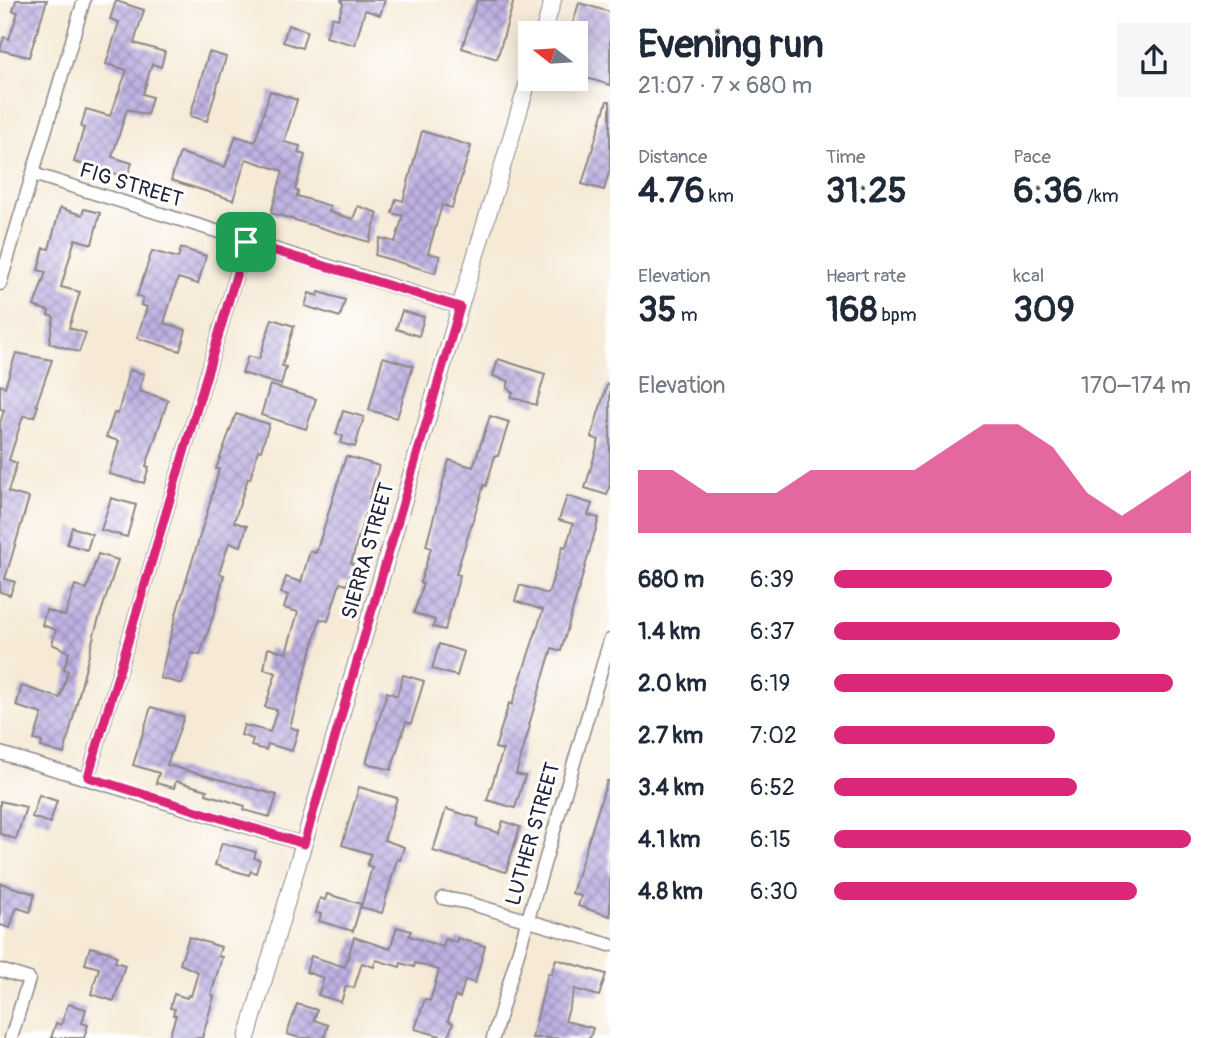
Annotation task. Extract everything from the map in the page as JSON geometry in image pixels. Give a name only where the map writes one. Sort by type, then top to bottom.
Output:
[{"type":"street","points":[[0,284],[84,0]]},
{"type":"street","points":[[547,21],[553,0]]},
{"type":"street","name":"SIERRA STREET","points":[[247,1038],[525,91]]},
{"type":"street","name":"FIG STREET","points":[[33,174],[460,307]]},
{"type":"street","points":[[88,777],[246,242]]},
{"type":"street","name":"LUTHER STREET","points":[[493,1038],[610,640]]},
{"type":"street","points":[[0,753],[88,777],[304,844]]},
{"type":"street","points":[[443,898],[465,902],[610,945]]},
{"type":"street","points":[[0,970],[29,979],[11,1038]]},
{"type":"building","points":[[16,0],[47,0],[29,57],[0,50],[4,37],[9,39],[18,12],[13,11]]},
{"type":"building","points":[[341,0],[385,0],[380,15],[365,10],[355,45],[326,37],[332,17],[338,19],[343,4]]},
{"type":"building","points":[[477,0],[514,0],[497,59],[462,48]]},
{"type":"building","points":[[116,1],[144,10],[134,43],[165,52],[161,67],[152,64],[143,94],[152,97],[147,115],[127,109],[112,157],[132,163],[127,177],[74,162],[84,128],[81,127],[86,109],[110,116],[127,70],[106,64],[119,22],[110,19]]},
{"type":"building","points":[[579,3],[610,12],[610,85],[588,79],[588,21],[574,21]]},
{"type":"building","points":[[288,25],[307,31],[302,48],[283,42]]},
{"type":"building","points":[[209,52],[226,57],[207,121],[190,116]]},
{"type":"building","points":[[270,91],[297,100],[284,142],[300,146],[298,153],[305,155],[295,190],[298,191],[297,196],[330,206],[329,212],[353,219],[358,206],[378,213],[369,242],[271,213],[283,171],[246,159],[233,200],[171,180],[181,153],[225,167],[236,136],[255,142]]},
{"type":"building","points":[[607,101],[610,101],[610,169],[604,190],[582,184]]},
{"type":"building","points":[[422,131],[471,146],[452,208],[442,205],[428,253],[440,256],[435,273],[375,255],[380,238],[395,242],[403,216],[392,213],[396,199],[403,201]]},
{"type":"building","points":[[60,208],[82,215],[84,209],[100,213],[92,244],[75,239],[61,287],[80,292],[69,328],[86,333],[79,352],[49,343],[54,317],[48,315],[49,311],[34,306],[46,272],[38,270],[44,248],[49,249]]},
{"type":"building","points":[[181,248],[206,256],[198,284],[178,278],[164,323],[186,330],[180,351],[137,338],[147,307],[141,305],[143,297],[137,296],[152,251],[178,258]]},
{"type":"building","points":[[319,292],[345,300],[340,317],[305,306],[309,293],[318,296]]},
{"type":"building","points":[[402,311],[424,317],[419,336],[396,329]]},
{"type":"building","points":[[272,319],[294,326],[282,366],[286,367],[281,385],[242,373],[248,356],[259,359]]},
{"type":"building","points":[[16,353],[52,360],[34,417],[23,416],[9,460],[17,463],[8,492],[29,498],[5,579],[15,582],[10,595],[0,592],[0,423],[4,410],[0,409],[0,385],[5,387]]},
{"type":"building","points":[[383,357],[413,366],[397,418],[369,410]]},
{"type":"building","points":[[498,359],[545,374],[536,405],[511,397],[513,393],[507,388],[509,381],[493,376]]},
{"type":"building","points":[[129,370],[144,374],[139,391],[168,400],[146,466],[149,467],[144,483],[109,474],[119,441],[106,437],[114,413],[118,414]]},
{"type":"building","points":[[270,385],[316,399],[306,429],[261,415]]},
{"type":"building","points":[[607,385],[610,385],[610,484],[607,495],[585,488],[599,440],[591,437]]},
{"type":"building","points":[[343,411],[364,417],[355,447],[341,443],[343,436],[336,434]]},
{"type":"building","points":[[236,414],[269,424],[234,522],[247,526],[241,546],[229,543],[219,573],[224,575],[215,611],[200,655],[192,653],[182,684],[160,678],[219,469],[216,469]]},
{"type":"building","points":[[490,416],[509,422],[498,456],[495,456],[486,486],[484,485],[456,574],[460,575],[445,630],[433,627],[435,620],[414,613],[431,548],[426,546],[449,460],[473,467]]},
{"type":"building","points":[[346,456],[379,466],[369,498],[373,499],[368,516],[365,515],[347,585],[340,583],[328,621],[320,619],[290,727],[298,730],[292,751],[268,744],[266,750],[251,746],[253,739],[241,735],[244,725],[270,732],[277,710],[265,707],[276,673],[264,669],[268,648],[286,653],[298,612],[284,608],[288,595],[281,593],[286,577],[301,582],[310,551],[316,553]]},
{"type":"building","points":[[567,496],[592,504],[588,515],[599,518],[561,651],[552,648],[529,725],[516,774],[525,776],[515,808],[487,800],[503,750],[495,748],[543,610],[515,601],[520,585],[548,594],[573,524],[559,520]]},
{"type":"building","points":[[111,498],[136,505],[127,537],[101,530]]},
{"type":"building","points":[[72,527],[92,534],[87,550],[67,544]]},
{"type":"building","points":[[98,554],[118,560],[95,631],[64,754],[41,747],[42,742],[34,740],[42,714],[16,706],[22,686],[60,698],[68,671],[64,669],[69,652],[52,644],[56,630],[42,625],[46,610],[65,616],[75,585],[87,589]]},
{"type":"building","points":[[439,644],[464,652],[457,676],[432,669]]},
{"type":"building","points":[[403,675],[424,681],[411,724],[406,722],[391,770],[366,763],[387,692],[397,696]]},
{"type":"building","points":[[151,707],[184,717],[167,765],[277,795],[270,817],[244,810],[245,806],[206,794],[207,790],[176,781],[174,788],[156,783],[159,773],[133,765]]},
{"type":"building","points":[[607,781],[610,781],[610,916],[578,906],[581,896],[572,893]]},
{"type":"building","points":[[359,787],[397,798],[384,840],[404,847],[400,860],[397,859],[382,913],[361,907],[372,867],[367,865],[371,854],[342,845]]},
{"type":"building","points":[[39,795],[57,801],[50,823],[32,817]]},
{"type":"building","points":[[0,801],[26,807],[16,839],[0,834]]},
{"type":"building","points":[[446,809],[479,819],[477,826],[499,833],[503,821],[520,827],[506,872],[433,851]]},
{"type":"building","points":[[222,843],[256,852],[254,858],[260,860],[256,873],[251,871],[249,875],[215,865]]},
{"type":"building","points":[[0,883],[35,894],[30,912],[16,909],[10,928],[0,925]]},
{"type":"building","points":[[327,894],[361,904],[353,931],[319,921],[321,914],[316,913],[320,898],[325,900]]},
{"type":"building","points":[[397,927],[411,931],[409,936],[443,947],[445,939],[457,942],[457,938],[485,946],[475,983],[465,980],[460,998],[455,996],[448,1021],[453,1023],[448,1038],[415,1029],[425,999],[430,1001],[439,970],[415,963],[414,967],[401,963],[400,967],[376,960],[374,967],[362,963],[354,988],[346,986],[341,1002],[318,995],[324,978],[306,972],[311,956],[345,967],[354,937],[390,949]]},
{"type":"building","points":[[189,937],[221,947],[218,956],[222,957],[202,1038],[169,1038],[176,1015],[173,1015],[175,1009],[170,1008],[174,994],[187,998],[188,995],[191,996],[198,972],[180,964]]},
{"type":"building","points":[[90,947],[109,952],[117,957],[115,962],[125,965],[114,1001],[91,994],[99,968],[85,964]]},
{"type":"building","points":[[556,959],[606,974],[599,996],[575,989],[565,1021],[593,1028],[590,1038],[532,1038],[548,973],[551,974]]},
{"type":"building","points":[[68,1004],[86,1009],[82,1023],[88,1025],[84,1038],[51,1038],[56,1023],[61,1025]]},
{"type":"building","points":[[297,1004],[317,1010],[314,1020],[328,1025],[324,1038],[300,1038],[287,1034]]},
{"type":"route","points":[[246,242],[460,307],[304,844],[88,777],[246,242]]}]
